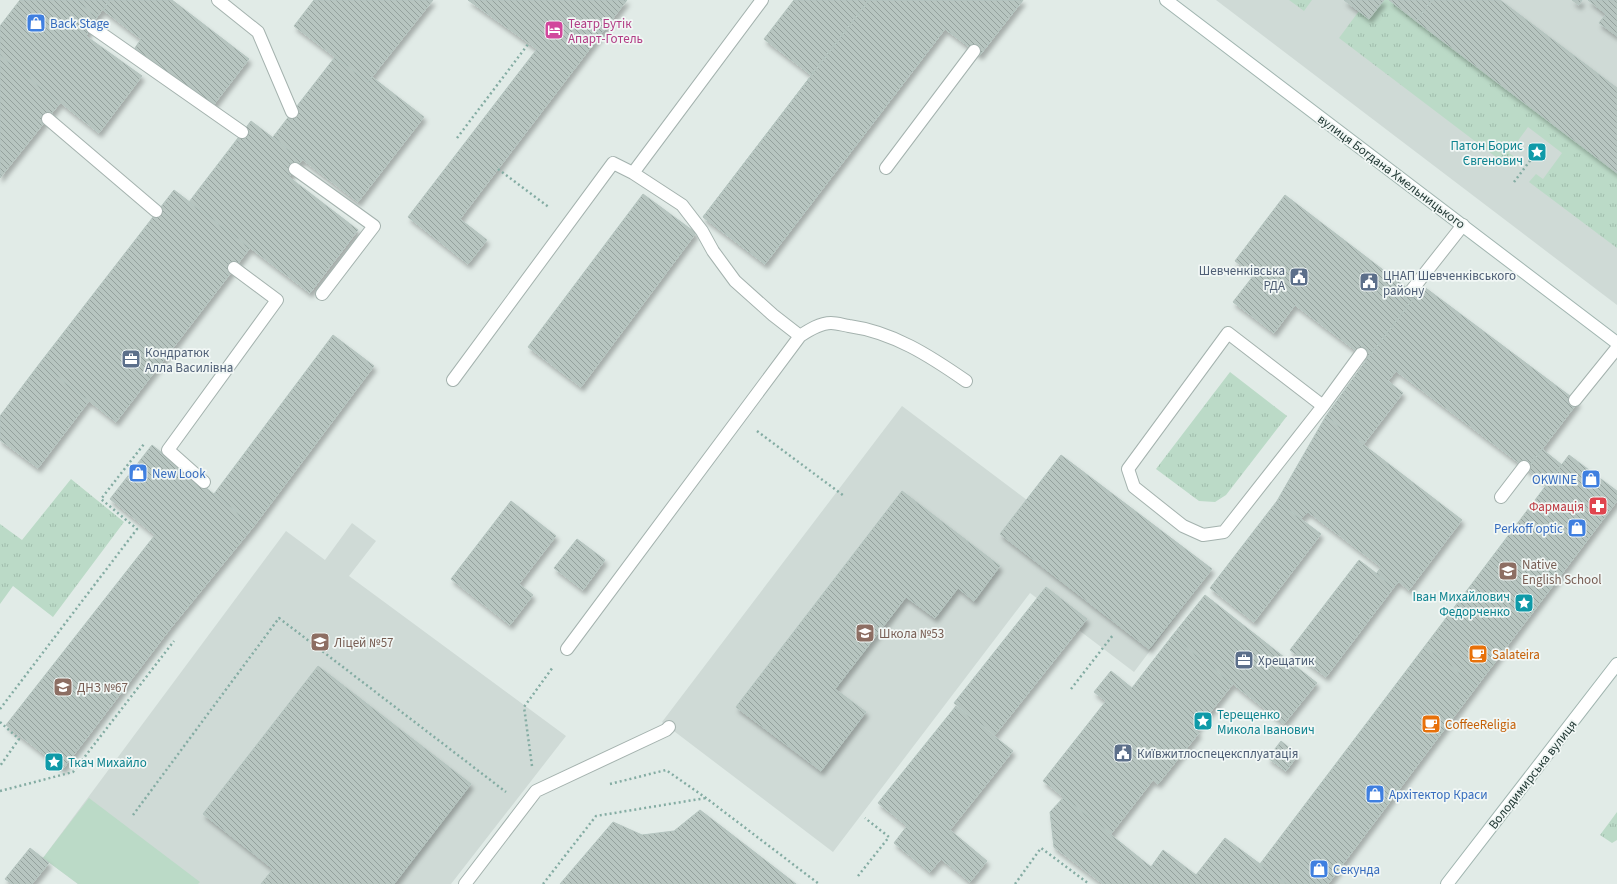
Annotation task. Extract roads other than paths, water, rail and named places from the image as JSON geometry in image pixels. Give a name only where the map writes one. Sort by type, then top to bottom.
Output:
[{"type":"street","points":[[218,0],[258,32],[292,112]]},
{"type":"street","points":[[633,174],[762,0]]},
{"type":"street","name":"вулиця Богдана Хмельницького","points":[[1166,0],[1617,343]]},
{"type":"street","points":[[92,27],[242,132]]},
{"type":"street","points":[[886,168],[974,51]]},
{"type":"street","points":[[48,119],[156,211]]},
{"type":"street","points":[[453,380],[612,163],[633,174],[682,205],[702,231],[713,251],[734,281],[800,336]]},
{"type":"street","points":[[295,169],[374,226],[322,294]]},
{"type":"street","points":[[1410,290],[1463,225]]},
{"type":"street","points":[[204,482],[168,450],[277,300],[234,268]]},
{"type":"street","points":[[566,649],[800,336],[813,328],[830,323],[865,328],[902,341],[931,357],[966,381]]},
{"type":"street","points":[[1323,406],[1228,333],[1128,469],[1134,487],[1183,526],[1203,535],[1224,532],[1323,406],[1361,354]]},
{"type":"street","points":[[1575,400],[1617,348]]},
{"type":"street","points":[[1501,497],[1524,466]]},
{"type":"street","name":"Володимирська вулиця","points":[[1447,884],[1617,664]]},
{"type":"street","points":[[465,884],[536,791],[666,730],[669,727]]},
{"type":"place","name":"Back Stage","points":[[36,23]]},
{"type":"place","name":"Театр Бутік Апарт-Готель","points":[[554,30]]},
{"type":"place","name":"Патон Борис Євгенович","points":[[1537,152]]},
{"type":"place","name":"Шевченківська РДА","points":[[1299,277]]},
{"type":"place","name":"ЦНАП Шевченківського району","points":[[1369,282]]},
{"type":"place","name":"Кондратюк Алла Василівна","points":[[131,359]]},
{"type":"place","name":"New Look","points":[[138,473]]},
{"type":"place","name":"OKWINE","points":[[1591,479]]},
{"type":"place","name":"Фармація","points":[[1598,506]]},
{"type":"place","name":"Perkoff optic","points":[[1577,528]]},
{"type":"place","name":"Native English School","points":[[1508,571]]},
{"type":"place","name":"Іван Михайлович Федорченко","points":[[1524,603]]},
{"type":"place","name":"Школа №53","points":[[865,633]]},
{"type":"place","name":"Ліцей №57","points":[[320,642]]},
{"type":"place","name":"Salateira","points":[[1478,654]]},
{"type":"place","name":"Хрещатик","points":[[1244,660]]},
{"type":"place","name":"ДНЗ №67","points":[[63,687]]},
{"type":"place","name":"Терещенко Микола Іванович","points":[[1203,721]]},
{"type":"place","name":"CoffeeReligia","points":[[1431,724]]},
{"type":"place","name":"Київжитлоспецексплуатація","points":[[1123,753]]},
{"type":"place","name":"Ткач Михайло","points":[[54,762]]},
{"type":"place","name":"Архітектор Краси","points":[[1375,794]]},
{"type":"place","name":"Секунда","points":[[1319,869]]}]
